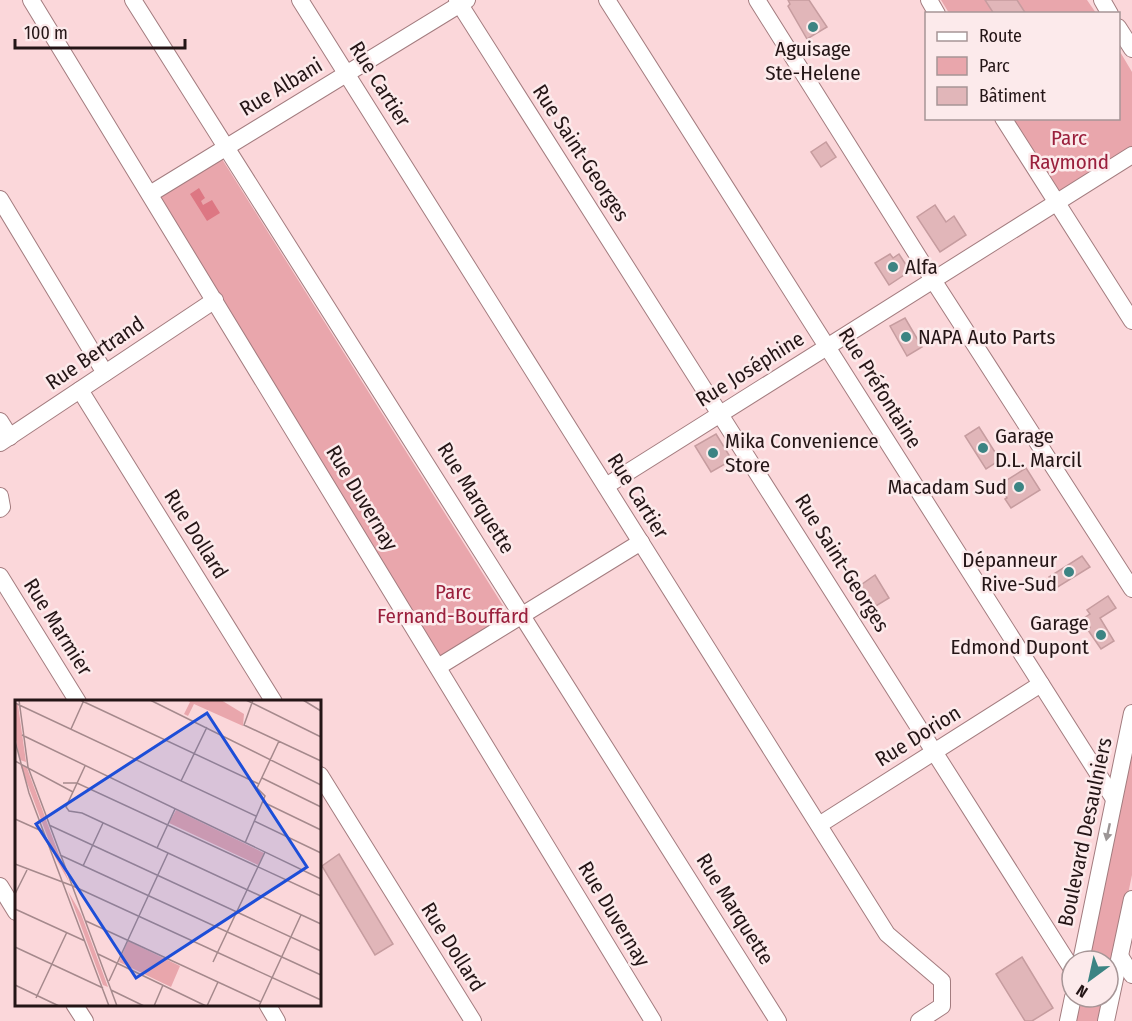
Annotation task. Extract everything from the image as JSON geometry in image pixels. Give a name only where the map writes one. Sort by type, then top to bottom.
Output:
[{"type":"street","name":"Rue Duvernay","points":[[31,0],[653,1021]]},
{"type":"street","name":"Rue Marquette","points":[[133,0],[778,1021]]},
{"type":"street","name":"Rue Cartier","points":[[300,0],[887,934],[942,981],[942,1006],[919,1021]]},
{"type":"street","name":"Rue Préfontaine","points":[[607,0],[1114,799]]},
{"type":"street","points":[[757,0],[933,280],[1132,589]]},
{"type":"street","name":"Rue Albani","points":[[150,194],[461,2]]},
{"type":"street","name":"Rue Saint-Georges","points":[[461,2],[1060,950]]},
{"type":"street","points":[[1120,29],[1132,49]]},
{"type":"street","points":[[1004,120],[1132,321]]},
{"type":"street","name":"Rue Joséphine","points":[[606,486],[1132,155]]},
{"type":"street","points":[[0,199],[105,373]]},
{"type":"street","name":"Rue Bertrand","points":[[5,440],[215,300]]},
{"type":"street","name":"Rue Dollard","points":[[80,390],[273,700]]},
{"type":"street","points":[[0,421],[5,440]]},
{"type":"street","points":[[0,496],[0,509]]},
{"type":"street","points":[[438,668],[641,542]]},
{"type":"street","name":"Rue Marmier","points":[[0,576],[77,700]]},
{"type":"street","name":"Rue Dorion","points":[[819,825],[1041,684]]},
{"type":"street","name":"Boulevard Desaulniers","points":[[1083,949],[1132,713]]},
{"type":"street","name":"Rue Dollard","points":[[321,780],[473,1021]]},
{"type":"street","points":[[0,886],[15,910]]},
{"type":"street","points":[[1132,899],[1120,956],[1132,975]]},
{"type":"street","points":[[75,1006],[85,1021]]},
{"type":"street","points":[[268,1006],[277,1021]]},
{"type":"green space","points":[[941,0],[1087,0],[1095,12],[948,12]]},
{"type":"green space","name":"Parc Raymond","points":[[1120,52],[1132,72],[1132,147],[1060,194],[1014,120],[1120,120]]},
{"type":"green space","name":"Parc Fernand-Bouffard","points":[[222,159],[512,620],[440,662],[156,195]]},
{"type":"green space","points":[[1132,748],[1132,875],[1116,949],[1089,949]]},
{"type":"green space","points":[[1076,1009],[1104,1009],[1101,1021],[1073,1021]]},
{"type":"shaded area","points":[[199,188],[205,198],[201,201],[203,205],[212,200],[220,213],[207,221],[190,194]]},
{"type":"building","points":[[788,0],[809,0],[827,27],[807,39],[788,6],[790,4]]},
{"type":"building","points":[[985,0],[1017,0],[1025,12],[993,12]]},
{"type":"building","points":[[826,142],[836,157],[821,167],[811,152]]},
{"type":"building","points":[[935,205],[946,222],[954,216],[966,235],[940,252],[917,217]]},
{"type":"building","name":"Alfa","points":[[890,254],[893,258],[899,254],[910,271],[889,285],[875,263]]},
{"type":"building","name":"NAPA Auto Parts","points":[[905,318],[922,347],[907,356],[890,326]]},
{"type":"building","name":"Garage D.L. Marcil","points":[[979,427],[1000,460],[986,469],[965,436]]},
{"type":"building","name":"Mika Convenience Store","points":[[716,434],[732,460],[711,472],[695,446]]},
{"type":"building","name":"Macadam Sud","points":[[1026,468],[1040,490],[1011,508],[999,485]]},
{"type":"building","name":"Dépanneur Rive-Sud","points":[[1082,556],[1090,567],[1056,588],[1049,577]]},
{"type":"building","points":[[875,575],[889,598],[871,609],[858,587]]},
{"type":"building","points":[[1108,596],[1116,608],[1100,618],[1114,641],[1101,649],[1088,630],[1090,628],[1084,618],[1090,614],[1087,610]]},
{"type":"building","points":[[339,854],[393,944],[375,955],[322,866]]},
{"type":"building","points":[[1022,957],[1053,1008],[1032,1021],[1025,1021],[996,974]]},
{"type":"place","name":"Aguisage Ste-Helene","points":[[813,27]]},
{"type":"place","name":"Alfa","points":[[893,267]]},
{"type":"place","name":"NAPA Auto Parts","points":[[906,337]]},
{"type":"place","name":"Garage D.L. Marcil","points":[[983,448]]},
{"type":"place","name":"Mika Convenience Store","points":[[713,453]]},
{"type":"place","name":"Macadam Sud","points":[[1019,487]]},
{"type":"place","name":"Dépanneur Rive-Sud","points":[[1069,572]]},
{"type":"place","name":"Garage Edmond Dupont","points":[[1101,635]]}]
